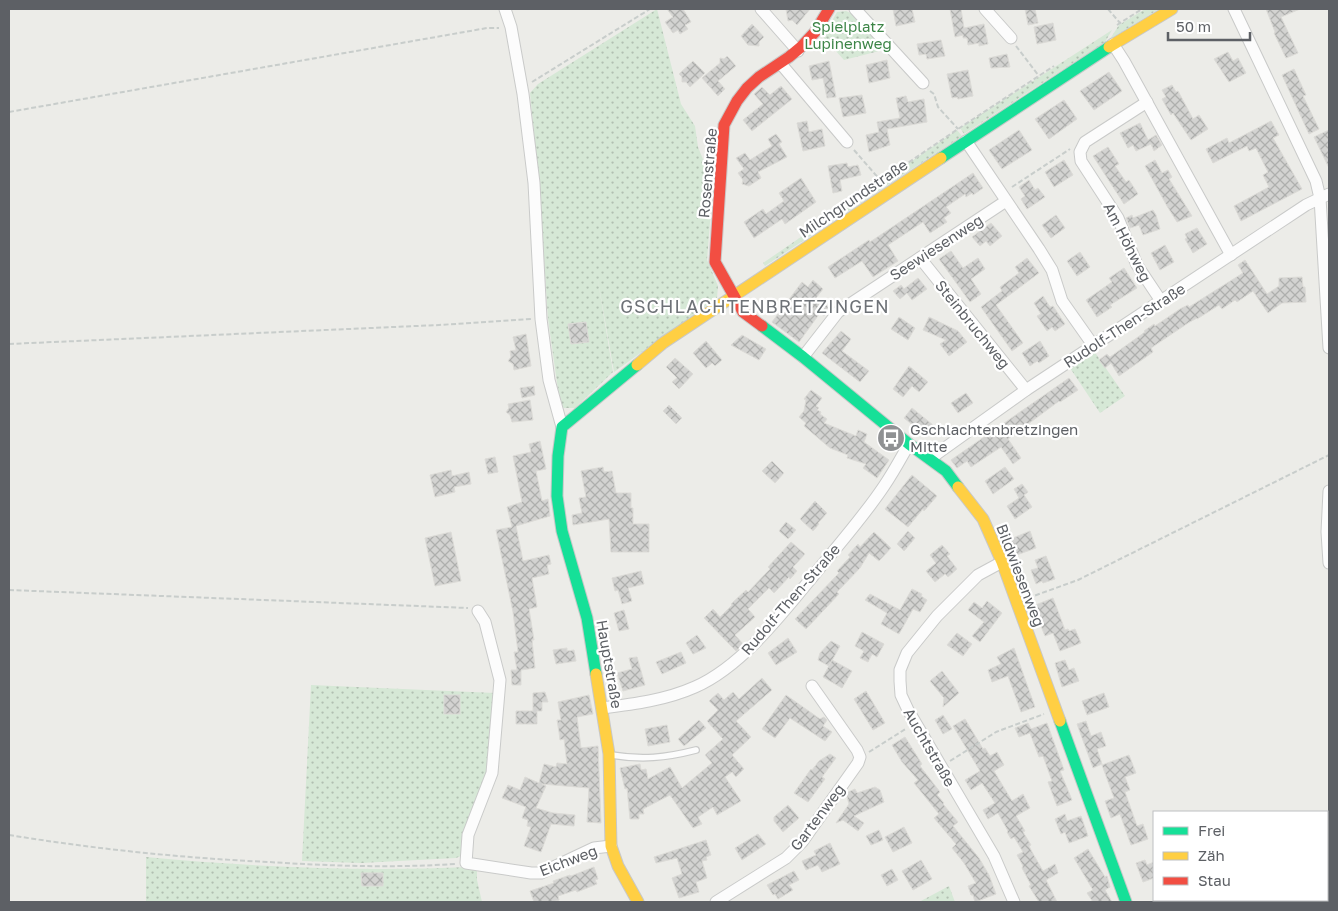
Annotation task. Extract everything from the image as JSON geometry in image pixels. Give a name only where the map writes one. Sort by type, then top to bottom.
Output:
[{"type":"street","points":[[505,9],[511,27],[523,94],[534,182],[541,318],[549,380],[562,428]]},
{"type":"street","points":[[761,9],[798,51]]},
{"type":"street","name":"Rosenstraße","points":[[733,296],[715,262],[724,125],[733,105],[746,88],[798,51],[820,26],[829,9]]},
{"type":"street","points":[[855,9],[923,83]]},
{"type":"street","points":[[985,9],[1011,38]]},
{"type":"street","name":"Milchgrundstraße","points":[[562,428],[663,343],[1113,44],[1172,9]]},
{"type":"street","points":[[1234,9],[1316,181],[1325,196],[1329,348]]},
{"type":"street","points":[[1113,44],[1231,255]]},
{"type":"street","points":[[781,64],[847,142]]},
{"type":"street","points":[[1082,148],[1085,142],[1147,102]]},
{"type":"street","points":[[966,141],[1052,270],[1062,301],[1093,346]]},
{"type":"street","name":"Am Höhweg","points":[[1082,148],[1080,152],[1081,161],[1118,218],[1136,265],[1161,301]]},
{"type":"street","name":"Rudolf-Then-Straße","points":[[930,458],[1026,390],[1231,255],[1325,196]]},
{"type":"street","name":"Seewiesenweg","points":[[803,357],[838,312],[920,258],[1004,198]]},
{"type":"street","name":"Steinbruchweg","points":[[920,258],[1026,390]]},
{"type":"street","name":"Bildwiesenweg","points":[[733,296],[744,312],[803,357],[909,444],[946,471],[983,519],[1017,602],[1126,902]]},
{"type":"street","name":"Hauptstraße","points":[[562,428],[558,456],[557,496],[562,531],[587,618],[602,708],[609,754],[611,846],[618,866],[638,902]]},
{"type":"street","name":"Rudolf-Then-Straße","points":[[602,708],[648,702],[695,688],[720,674],[743,655],[792,602],[859,518],[883,486],[909,444]]},
{"type":"street","points":[[1329,491],[1327,532],[1329,563]]},
{"type":"street","name":"Auchtstraße","points":[[1002,562],[978,574],[937,616],[907,653],[900,670],[901,695],[915,723],[994,856],[1014,902]]},
{"type":"street","points":[[466,863],[468,835],[492,773],[500,680],[485,622],[478,611]]},
{"type":"street","points":[[812,686],[836,717],[860,757]]},
{"type":"street","name":"Gartenweg","points":[[716,902],[786,858],[802,842],[858,764],[860,757]]},
{"type":"street","name":"Eichweg","points":[[466,863],[541,873],[594,848],[611,846]]},
{"type":"lane","points":[[609,754],[631,758],[670,757],[696,750]]},
{"type":"path","points":[[523,94],[532,82],[650,9]]},
{"type":"path","points":[[1108,9],[1120,24]]},
{"type":"path","points":[[1115,27],[1142,9]]},
{"type":"path","points":[[9,112],[487,28],[511,27]]},
{"type":"path","points":[[1011,38],[1039,76]]},
{"type":"path","points":[[856,198],[880,180],[1054,66]]},
{"type":"path","points":[[923,83],[934,94],[938,107],[958,129]]},
{"type":"path","points":[[847,142],[880,180]]},
{"type":"path","points":[[1004,198],[1073,146],[1082,148]]},
{"type":"path","points":[[9,344],[439,325],[541,318]]},
{"type":"path","points":[[1017,602],[1078,580],[1329,455]]},
{"type":"path","points":[[9,590],[471,608],[478,611]]},
{"type":"path","points":[[941,767],[996,732],[1055,710]]},
{"type":"path","points":[[860,757],[915,723]]},
{"type":"path","points":[[9,835],[213,859],[360,867],[466,863]]},
{"type":"green space","points":[[657,9],[681,104],[695,126],[698,147],[713,184],[707,260],[718,286],[717,298],[614,372],[597,275],[613,372],[575,408],[564,408],[560,404],[548,319],[539,183],[530,93],[538,84]]},
{"type":"green space","points":[[1145,9],[1159,9],[1110,39],[1119,25]]},
{"type":"green space","name":"Spielplatz Lupinenweg","points":[[846,11],[860,17],[887,49],[844,60],[823,37],[837,12]]},
{"type":"green space","points":[[1112,30],[1105,42],[964,134],[960,128]]},
{"type":"green space","points":[[957,130],[962,136],[765,266],[763,263]]},
{"type":"green space","points":[[1094,351],[1125,396],[1100,413],[1070,368]]},
{"type":"green space","points":[[311,685],[495,693],[488,773],[464,833],[461,856],[456,858],[361,863],[302,861]]},
{"type":"green space","points":[[146,857],[308,868],[470,867],[477,869],[477,880],[482,902],[146,902]]},
{"type":"green space","points":[[949,886],[955,902],[919,902]]},
{"type":"building","points":[[667,9],[683,9],[691,22],[685,25],[688,29],[680,34],[678,30],[673,33],[665,22],[673,17]]},
{"type":"building","points":[[786,9],[810,9],[797,25],[792,20],[788,21]]},
{"type":"building","points":[[893,9],[912,9],[915,22],[896,26]]},
{"type":"building","points":[[950,9],[961,9],[964,28],[984,24],[988,44],[979,46],[979,43],[968,45],[967,38],[963,38],[963,35],[955,37]]},
{"type":"building","points":[[1025,9],[1035,9],[1038,23],[1028,25]]},
{"type":"building","points":[[1266,9],[1300,9],[1281,17],[1298,53],[1286,58],[1274,33]]},
{"type":"building","points":[[1053,23],[1056,40],[1037,44],[1034,27]]},
{"type":"building","points":[[752,24],[764,37],[759,42],[759,46],[748,45],[741,36]]},
{"type":"building","points":[[941,40],[945,56],[927,59],[926,54],[919,55],[917,44]]},
{"type":"building","points":[[1228,52],[1233,61],[1238,58],[1246,73],[1229,82],[1214,59]]},
{"type":"building","points":[[1007,54],[1010,67],[991,68],[989,58]]},
{"type":"building","points":[[727,56],[736,66],[718,81],[725,89],[718,96],[702,78],[720,63],[720,58],[724,59]]},
{"type":"building","points":[[887,60],[890,78],[869,83],[866,65]]},
{"type":"building","points":[[693,61],[705,73],[690,87],[686,82],[682,82],[682,77],[679,74]]},
{"type":"building","points":[[829,61],[836,97],[827,98],[823,78],[812,80],[809,66]]},
{"type":"building","points":[[1294,69],[1306,95],[1303,96],[1319,129],[1309,134],[1282,75]]},
{"type":"building","points":[[968,70],[973,96],[958,99],[957,97],[952,98],[947,74]]},
{"type":"building","points":[[1109,72],[1122,91],[1094,110],[1080,91]]},
{"type":"building","points":[[1172,85],[1176,92],[1178,91],[1193,119],[1199,115],[1208,129],[1191,140],[1173,113],[1171,115],[1162,99],[1166,97],[1162,90]]},
{"type":"building","points":[[781,86],[792,99],[752,131],[743,120],[763,104],[754,94],[762,87],[770,95]]},
{"type":"building","points":[[862,95],[866,113],[843,117],[839,98]]},
{"type":"building","points":[[906,96],[908,102],[924,99],[927,122],[887,129],[890,145],[869,152],[866,135],[879,132],[877,122],[900,118],[896,98]]},
{"type":"building","points":[[1064,100],[1077,119],[1049,139],[1035,119]]},
{"type":"building","points":[[807,121],[809,132],[822,129],[825,146],[803,151],[797,123]]},
{"type":"building","points":[[1271,121],[1279,135],[1273,138],[1302,189],[1241,221],[1234,206],[1269,187],[1263,175],[1268,172],[1256,148],[1249,151],[1247,146],[1213,163],[1206,149],[1227,138],[1229,143]]},
{"type":"building","points":[[1140,123],[1148,140],[1156,135],[1162,145],[1154,151],[1151,144],[1136,151],[1133,145],[1128,148],[1120,133]]},
{"type":"building","points":[[1019,130],[1032,150],[1002,169],[989,150]]},
{"type":"building","points":[[1329,130],[1329,168],[1314,137]]},
{"type":"building","points":[[776,134],[782,142],[779,144],[787,157],[758,172],[761,178],[749,186],[742,184],[743,180],[738,173],[744,169],[736,158],[745,153],[750,160],[772,146],[768,139]]},
{"type":"building","points":[[1108,147],[1119,164],[1115,166],[1126,182],[1129,180],[1138,194],[1124,204],[1093,156]]},
{"type":"building","points":[[1064,160],[1073,175],[1054,187],[1045,172]]},
{"type":"building","points":[[1155,160],[1162,173],[1168,170],[1172,177],[1169,179],[1192,216],[1177,222],[1145,166]]},
{"type":"building","points":[[847,163],[848,167],[858,165],[861,175],[840,180],[842,191],[833,193],[828,166]]},
{"type":"building","points":[[973,173],[983,188],[973,195],[972,193],[966,197],[965,194],[946,207],[951,213],[944,218],[947,222],[930,233],[923,222],[888,245],[898,261],[873,277],[862,261],[835,278],[828,267],[869,240],[870,242]]},
{"type":"building","points":[[801,178],[816,202],[785,224],[782,219],[754,238],[744,222],[763,209],[766,214],[784,201],[779,193]]},
{"type":"building","points":[[1029,180],[1035,190],[1038,188],[1045,197],[1027,209],[1021,199],[1025,196],[1019,187]]},
{"type":"building","points":[[1153,210],[1160,229],[1143,235],[1139,225],[1130,228],[1126,218],[1132,215],[1133,218]]},
{"type":"building","points":[[1056,215],[1065,228],[1051,238],[1042,225]]},
{"type":"building","points":[[991,223],[1002,236],[990,246],[986,241],[980,246],[972,237]]},
{"type":"building","points":[[1197,228],[1207,244],[1193,253],[1185,239],[1187,238],[1185,234]]},
{"type":"building","points":[[1165,245],[1174,262],[1160,270],[1151,253]]},
{"type":"building","points":[[951,251],[963,268],[978,258],[985,269],[971,279],[981,294],[970,302],[939,259]]},
{"type":"building","points":[[1080,252],[1090,267],[1077,276],[1067,261]]},
{"type":"building","points":[[1027,258],[1039,273],[996,305],[1023,343],[1012,351],[981,307],[1002,291],[1000,287],[1019,273],[1015,267]]},
{"type":"building","points":[[1245,260],[1267,294],[1279,286],[1279,278],[1302,277],[1306,302],[1282,303],[1268,313],[1253,291],[1237,302],[1235,300],[1222,309],[1219,305],[1188,323],[1151,348],[1153,352],[1119,376],[1111,363],[1105,368],[1099,360],[1107,354],[1110,357],[1154,324],[1155,326],[1188,305],[1189,307],[1243,273],[1238,265]]},
{"type":"building","points":[[1124,268],[1137,288],[1110,305],[1112,307],[1097,317],[1086,300],[1112,282],[1109,278]]},
{"type":"building","points":[[918,278],[927,289],[912,300],[907,293],[900,299],[893,291],[901,285],[904,289]]},
{"type":"building","points":[[813,280],[823,289],[816,298],[829,307],[824,316],[820,313],[799,342],[772,322],[802,282],[808,287]]},
{"type":"building","points":[[1043,296],[1050,307],[1053,306],[1065,324],[1055,331],[1052,327],[1047,331],[1037,316],[1041,314],[1034,303]]},
{"type":"building","points":[[899,317],[915,328],[908,340],[891,329]]},
{"type":"building","points":[[929,317],[958,331],[967,342],[949,356],[940,344],[946,340],[923,330]]},
{"type":"building","points":[[586,322],[589,342],[571,344],[568,324]]},
{"type":"building","points":[[841,331],[851,339],[842,351],[869,371],[860,382],[822,353]]},
{"type":"building","points":[[526,334],[531,366],[514,370],[513,364],[508,361],[511,357],[510,351],[516,350],[513,337]]},
{"type":"building","points":[[742,335],[766,349],[759,360],[731,345]]},
{"type":"building","points":[[706,341],[722,360],[715,366],[712,363],[706,368],[693,353]]},
{"type":"building","points":[[1040,341],[1049,356],[1039,363],[1037,361],[1030,366],[1022,353]]},
{"type":"building","points":[[675,358],[693,374],[679,389],[672,382],[677,378],[666,367]]},
{"type":"building","points":[[909,366],[928,382],[919,392],[912,386],[903,397],[893,389]]},
{"type":"building","points":[[1069,378],[1078,390],[1059,401],[1008,439],[1021,458],[1013,464],[1001,447],[971,467],[967,461],[957,468],[951,460]]},
{"type":"building","points":[[534,386],[535,395],[522,398],[520,388]]},
{"type":"building","points":[[811,390],[822,398],[816,406],[819,408],[817,410],[821,412],[820,414],[827,419],[824,423],[856,436],[858,430],[867,434],[864,442],[889,460],[877,478],[863,468],[866,464],[847,458],[848,455],[830,448],[804,426],[806,423],[799,417],[804,411],[806,400],[804,399]]},
{"type":"building","points":[[966,393],[973,403],[958,413],[951,403]]},
{"type":"building","points":[[530,400],[533,420],[512,422],[510,415],[506,412],[509,408],[508,404]]},
{"type":"building","points":[[669,405],[682,418],[676,424],[663,411]]},
{"type":"building","points":[[912,408],[933,425],[925,435],[904,418]]},
{"type":"building","points":[[540,441],[546,469],[536,471],[542,501],[548,499],[550,516],[516,526],[523,561],[549,555],[551,564],[547,565],[549,574],[532,578],[537,607],[529,609],[534,640],[532,640],[535,668],[521,670],[521,685],[512,685],[511,670],[517,670],[514,652],[518,652],[513,612],[496,530],[512,527],[507,507],[522,502],[513,456],[531,452],[529,444]]},
{"type":"building","points":[[495,457],[498,472],[488,474],[485,459]]},
{"type":"building","points":[[772,461],[784,473],[775,483],[762,471]]},
{"type":"building","points":[[603,467],[604,472],[612,471],[616,493],[631,493],[633,524],[649,524],[649,552],[611,552],[609,519],[573,525],[572,515],[582,513],[579,498],[586,497],[581,471]]},
{"type":"building","points":[[1005,467],[1014,479],[993,494],[985,481]]},
{"type":"building","points":[[451,470],[452,476],[469,472],[471,484],[454,487],[455,492],[435,497],[430,475]]},
{"type":"building","points":[[912,475],[937,496],[908,527],[885,509]]},
{"type":"building","points":[[1022,484],[1028,492],[1024,495],[1032,507],[1015,519],[1007,506],[1019,498],[1014,489]]},
{"type":"building","points":[[815,501],[827,513],[813,531],[800,519]]},
{"type":"building","points":[[786,522],[796,530],[788,539],[779,531]]},
{"type":"building","points":[[908,531],[915,538],[904,551],[897,544]]},
{"type":"building","points":[[1030,531],[1036,548],[1014,556],[1008,540]]},
{"type":"building","points":[[451,532],[461,581],[435,586],[425,538]]},
{"type":"building","points":[[874,532],[891,548],[879,561],[869,553],[860,568],[837,592],[839,594],[806,629],[795,619],[839,573],[837,571],[850,557],[848,555],[858,544],[860,547]]},
{"type":"building","points":[[791,542],[805,554],[793,567],[797,571],[774,593],[769,588],[748,609],[755,617],[735,635],[743,644],[736,651],[704,618],[713,609],[720,617],[731,604],[746,590],[748,592],[770,569],[768,567]]},
{"type":"building","points":[[942,545],[950,554],[947,556],[957,569],[948,577],[945,574],[935,582],[926,571],[936,563],[930,555]]},
{"type":"building","points":[[1046,556],[1055,579],[1036,584],[1031,570],[1038,568],[1035,560]]},
{"type":"building","points":[[641,571],[644,584],[628,588],[632,601],[622,604],[618,590],[615,591],[612,578]]},
{"type":"building","points":[[912,589],[922,594],[921,596],[927,600],[920,612],[913,609],[899,634],[881,624],[887,613],[865,600],[870,594],[900,610]]},
{"type":"building","points":[[1053,598],[1065,630],[1075,629],[1081,643],[1060,651],[1053,633],[1045,636],[1033,606]]},
{"type":"building","points":[[987,601],[1002,613],[980,642],[972,636],[984,622],[968,610],[974,602],[982,608]]},
{"type":"building","points":[[624,610],[629,629],[619,631],[614,613]]},
{"type":"building","points":[[862,632],[884,644],[877,657],[872,654],[868,662],[860,658],[864,651],[855,646]]},
{"type":"building","points":[[957,633],[972,644],[963,656],[947,645]]},
{"type":"building","points":[[697,635],[706,648],[693,654],[686,643]]},
{"type":"building","points":[[788,638],[797,652],[776,665],[768,653]]},
{"type":"building","points":[[831,641],[840,646],[829,666],[818,660],[820,653]]},
{"type":"building","points":[[567,648],[567,651],[574,650],[576,661],[556,664],[553,650]]},
{"type":"building","points":[[1014,648],[1035,707],[1021,712],[1008,676],[992,682],[988,670],[1001,664],[997,657]]},
{"type":"building","points":[[681,652],[686,663],[662,674],[656,662]]},
{"type":"building","points":[[637,657],[645,685],[623,691],[617,673],[632,669],[629,658]]},
{"type":"building","points":[[832,660],[852,671],[842,688],[823,677]]},
{"type":"building","points":[[1065,660],[1069,670],[1074,668],[1079,681],[1062,687],[1055,663]]},
{"type":"building","points":[[942,671],[959,693],[943,707],[944,698],[930,681]]},
{"type":"building","points":[[762,678],[772,690],[736,721],[751,737],[732,755],[744,769],[736,777],[732,772],[725,777],[741,801],[717,815],[713,807],[698,817],[702,824],[693,828],[670,795],[643,809],[644,814],[639,814],[639,819],[630,819],[627,788],[625,789],[620,768],[640,764],[641,770],[646,769],[648,779],[670,767],[682,788],[712,763],[705,755],[723,739],[707,721],[718,710],[709,701],[718,693],[724,700],[733,692],[739,699]]},
{"type":"building","points":[[866,691],[885,723],[873,730],[854,699]]},
{"type":"building","points":[[545,692],[548,702],[542,702],[542,711],[537,711],[537,724],[516,724],[516,711],[533,711],[533,693]]},
{"type":"building","points":[[1104,693],[1109,707],[1087,715],[1082,701]]},
{"type":"building","points":[[444,695],[460,695],[460,714],[444,714]]},
{"type":"building","points":[[589,695],[593,714],[577,717],[581,748],[598,746],[601,823],[587,822],[589,788],[542,784],[546,786],[536,808],[553,813],[575,815],[574,826],[551,824],[541,852],[524,846],[531,827],[527,826],[528,820],[522,818],[526,807],[502,798],[508,785],[520,790],[525,777],[539,783],[544,764],[556,767],[557,763],[567,764],[564,739],[560,740],[557,720],[561,720],[558,702]]},
{"type":"building","points":[[786,695],[820,719],[824,717],[827,720],[823,726],[832,732],[825,741],[790,718],[775,738],[762,729]]},
{"type":"building","points":[[943,715],[952,729],[943,734],[935,720]]},
{"type":"building","points":[[965,719],[983,749],[985,748],[990,756],[997,752],[1004,765],[994,771],[1012,801],[1023,794],[1030,808],[1016,816],[1025,831],[1023,832],[1031,845],[1029,846],[1043,871],[1055,864],[1058,873],[1046,880],[1057,902],[1039,902],[1029,886],[1031,885],[1017,855],[1023,852],[1014,837],[1011,839],[998,813],[988,819],[983,810],[995,803],[982,783],[971,790],[965,780],[980,771],[953,726]]},
{"type":"building","points":[[699,720],[706,728],[684,746],[678,739]]},
{"type":"building","points":[[1086,721],[1091,736],[1101,732],[1106,746],[1097,749],[1102,764],[1093,768],[1077,724]]},
{"type":"building","points":[[1028,723],[1031,729],[1047,723],[1064,770],[1060,771],[1072,800],[1057,806],[1048,782],[1052,781],[1043,756],[1039,757],[1030,733],[1019,737],[1015,728]]},
{"type":"building","points":[[667,725],[670,742],[648,746],[645,729]]},
{"type":"building","points":[[905,737],[922,764],[920,766],[940,792],[937,795],[958,822],[953,826],[979,858],[989,875],[996,894],[975,902],[968,886],[976,883],[952,848],[956,844],[934,818],[939,814],[914,783],[918,780],[902,762],[892,745]]},
{"type":"building","points":[[830,754],[836,758],[822,777],[825,779],[808,802],[794,793],[811,769]]},
{"type":"building","points":[[1129,755],[1136,773],[1125,777],[1130,790],[1125,792],[1137,826],[1143,824],[1148,839],[1131,845],[1120,814],[1111,818],[1105,801],[1114,798],[1102,765]]},
{"type":"building","points":[[875,787],[880,790],[884,802],[854,816],[864,823],[858,831],[843,820],[836,823],[849,804],[846,793],[855,789],[857,793]]},
{"type":"building","points":[[788,805],[799,818],[783,832],[774,821],[774,817]]},
{"type":"building","points":[[1065,814],[1067,821],[1081,816],[1088,836],[1069,843],[1065,832],[1061,834],[1055,819]]},
{"type":"building","points":[[904,827],[912,843],[893,852],[885,837]]},
{"type":"building","points":[[879,830],[883,840],[871,845],[866,836]]},
{"type":"building","points":[[758,834],[766,844],[742,860],[735,848]]},
{"type":"building","points":[[706,840],[711,855],[706,857],[707,860],[702,861],[707,878],[696,882],[699,892],[679,898],[672,878],[682,874],[677,858],[656,863],[654,857]]},
{"type":"building","points":[[830,843],[840,864],[822,872],[818,865],[806,870],[802,861],[816,855],[814,851]]},
{"type":"building","points":[[1088,849],[1105,877],[1107,876],[1110,887],[1105,890],[1112,902],[1093,902],[1087,893],[1093,890],[1074,858]]},
{"type":"building","points":[[921,860],[932,879],[913,890],[902,871]]},
{"type":"building","points":[[1145,860],[1147,865],[1153,862],[1153,878],[1143,882],[1136,863]]},
{"type":"building","points":[[594,867],[598,879],[595,880],[597,884],[577,892],[576,890],[558,896],[559,900],[552,902],[534,902],[530,891]]},
{"type":"building","points":[[892,869],[898,880],[887,886],[881,875]]},
{"type":"building","points":[[794,871],[799,880],[789,885],[793,890],[778,899],[767,885]]},
{"type":"building","points":[[361,873],[383,873],[383,886],[362,886]]},
{"type":"traffic: fast","points":[[941,158],[1109,47]]},
{"type":"traffic: fast","points":[[762,326],[909,444],[946,471],[958,487]]},
{"type":"traffic: fast","points":[[596,674],[587,618],[562,531],[557,496],[558,456],[562,427],[637,365]]},
{"type":"traffic: fast","points":[[1060,721],[1126,902]]},
{"type":"traffic: slow","points":[[1109,47],[1172,9]]},
{"type":"traffic: slow","points":[[637,365],[663,343],[941,158]]},
{"type":"traffic: slow","points":[[958,487],[983,519],[1002,562],[1060,721]]},
{"type":"traffic: slow","points":[[596,674],[609,754],[611,846],[618,866],[638,902]]},
{"type":"traffic: jam","points":[[762,326],[743,312],[715,262],[724,125],[737,101],[747,88],[759,77],[801,47],[815,32],[829,9]]},
{"type":"place","name":"Gschlachtenbretzingen Mitte","points":[[891,438]]},
{"type":"district","name":"GSCHLACHTENBRETZINGEN","points":[[755,306]]}]
